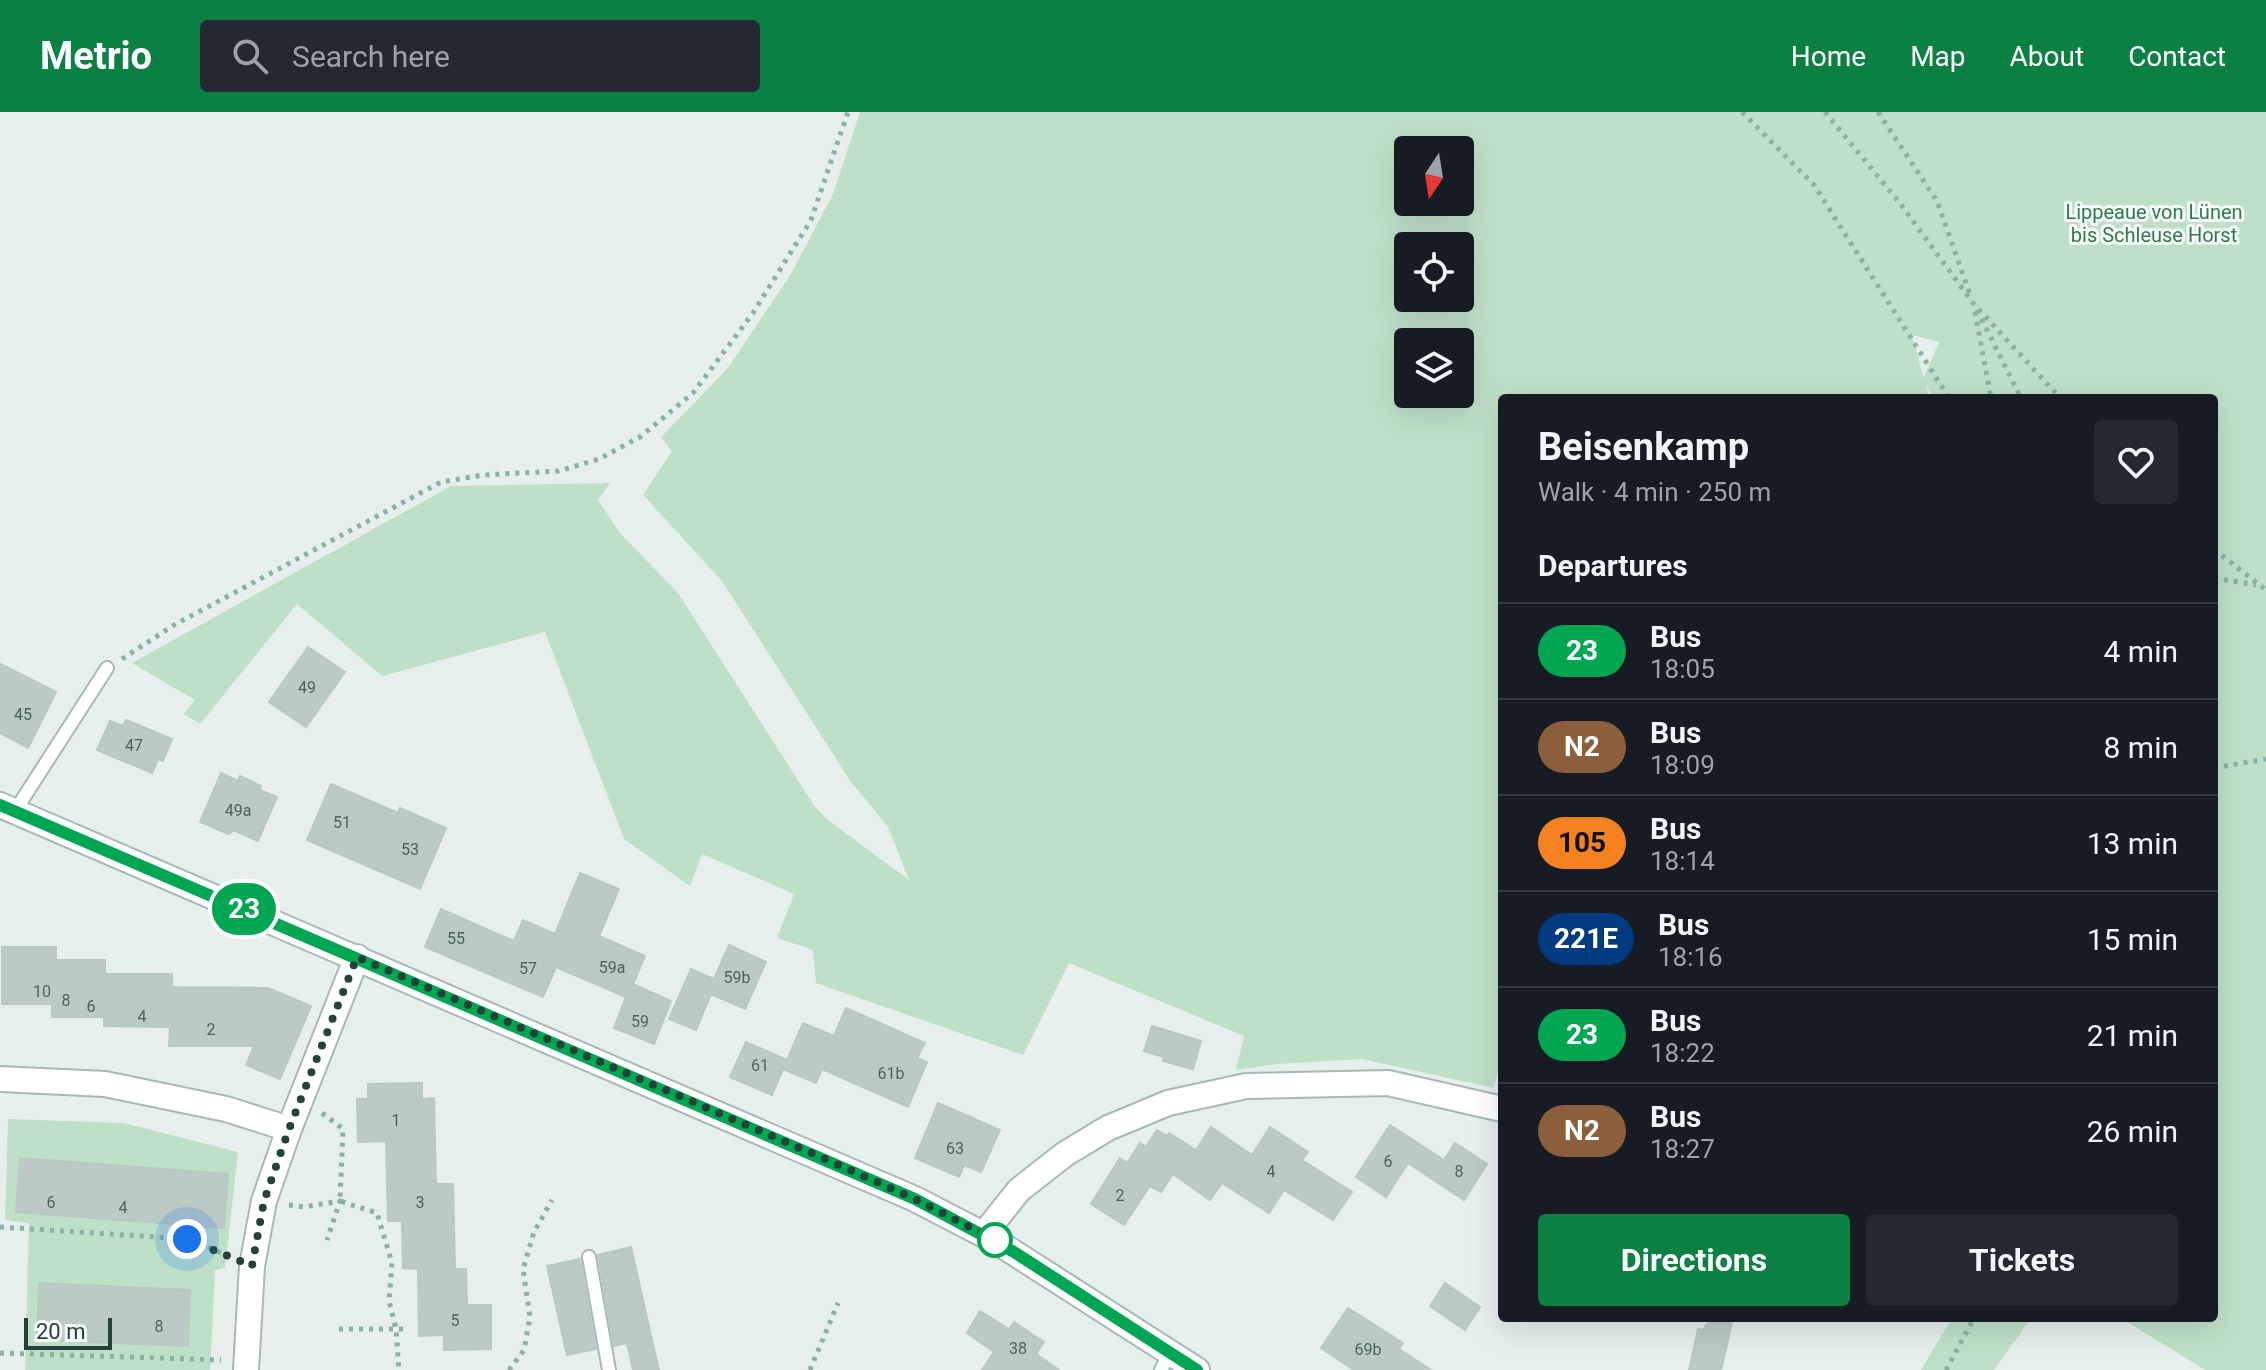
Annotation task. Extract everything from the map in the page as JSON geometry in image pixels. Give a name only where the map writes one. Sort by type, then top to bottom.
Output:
[{"type":"street","points":[[8,808],[915,1199],[984,1234],[1054,1277],[1166,1361],[1197,1370]]},
{"type":"street","points":[[246,1366],[252,1266],[264,1201],[357,957]]},
{"type":"street","points":[[0,1079],[105,1084],[226,1109],[289,1129]]},
{"type":"street","points":[[984,1234],[1019,1190],[1065,1154],[1108,1128],[1168,1103],[1246,1086],[1388,1083],[1498,1108]]},
{"type":"lane","points":[[8,808],[107,668]]},
{"type":"lane","points":[[589,1257],[609,1370]]},
{"type":"path","points":[[107,668],[174,625],[441,482],[483,475],[559,471],[599,459],[640,437],[693,393],[753,313],[811,220],[848,112]]},
{"type":"path","points":[[1742,112],[1814,185],[1946,394]]},
{"type":"path","points":[[1825,112],[1899,202],[1973,303],[2056,394]]},
{"type":"path","points":[[1878,112],[1937,201],[1973,303],[2019,394]]},
{"type":"path","points":[[1973,303],[1990,394]]},
{"type":"path","points":[[2218,552],[2264,588]]},
{"type":"path","points":[[2218,579],[2264,588]]},
{"type":"path","points":[[2218,767],[2266,759]]},
{"type":"path","points":[[303,1098],[343,1129],[340,1201],[327,1240]]},
{"type":"path","points":[[509,1370],[524,1350],[530,1317],[523,1269],[534,1232],[552,1200]]},
{"type":"path","points":[[264,1201],[304,1207],[340,1201],[377,1213],[392,1263],[389,1301],[396,1329],[399,1370]]},
{"type":"path","points":[[0,1227],[187,1239],[252,1266]]},
{"type":"path","points":[[810,1370],[838,1303]]},
{"type":"path","points":[[1946,1370],[1972,1322]]},
{"type":"path","points":[[339,1329],[408,1329]]},
{"type":"path","points":[[0,1353],[246,1366]]},
{"type":"green space","name":"Lippeaue von Lünen bis Schleuse Horst","points":[[860,112],[2266,112],[2266,1370],[2205,1370],[2127,1322],[2218,1322],[2218,394],[1931,394],[1926,384],[1928,394],[1498,394],[1498,1070],[1494,1088],[1362,1059],[1277,1064],[1236,1070],[1244,1036],[1069,963],[1023,1055],[816,983],[813,950],[777,938],[794,894],[702,854],[690,886],[624,839],[545,632],[382,676],[297,604],[200,724],[184,714],[195,700],[132,663],[451,486],[610,483],[598,500],[619,532],[678,593],[815,807],[909,880],[888,827],[851,782],[722,581],[643,495],[672,451],[661,437],[728,368],[791,274],[833,194]],"holes":[[[1912,335],[1939,342],[1924,377]]]},
{"type":"green space","points":[[8,1119],[124,1123],[238,1152],[225,1268],[215,1270],[210,1370],[25,1370],[29,1223],[5,1220]]},
{"type":"green space","points":[[1950,1322],[2028,1322],[1994,1370],[1921,1370]]},
{"type":"building","points":[[308,647],[345,672],[306,727],[269,702]]},
{"type":"building","points":[[0,664],[56,692],[28,748],[0,733]]},
{"type":"building","points":[[126,720],[172,739],[163,761],[158,759],[152,773],[97,750],[110,721],[123,726]]},
{"type":"building","points":[[221,773],[238,781],[240,776],[277,797],[258,841],[234,830],[229,834],[200,822]]},
{"type":"building","points":[[331,784],[398,813],[400,808],[446,828],[420,889],[307,840]]},
{"type":"building","points":[[580,873],[619,889],[599,936],[645,956],[633,984],[671,1001],[654,1044],[614,1028],[626,997],[556,967],[543,997],[425,947],[441,909],[514,941],[523,920],[555,934]]},
{"type":"building","points":[[729,945],[766,962],[745,1009],[711,994],[696,1030],[669,1019],[691,969],[714,979]]},
{"type":"building","points":[[2,947],[56,947],[56,960],[105,960],[105,974],[172,974],[172,987],[268,988],[311,1006],[280,1079],[246,1065],[254,1046],[169,1046],[170,1027],[104,1026],[104,1017],[52,1017],[52,1004],[2,1004]]},
{"type":"building","points":[[846,1008],[925,1043],[917,1058],[927,1062],[908,1107],[822,1069],[816,1083],[783,1069],[772,1095],[730,1077],[746,1042],[787,1060],[803,1023],[834,1036]]},
{"type":"building","points":[[1152,1026],[1201,1041],[1193,1069],[1163,1061],[1164,1057],[1144,1051]]},
{"type":"building","points":[[422,1083],[422,1099],[434,1098],[436,1184],[453,1184],[455,1269],[466,1269],[467,1305],[491,1305],[491,1349],[444,1350],[444,1335],[419,1336],[418,1269],[403,1268],[402,1221],[388,1221],[386,1141],[358,1142],[357,1099],[368,1099],[368,1084]]},
{"type":"building","points":[[938,1103],[1000,1130],[981,1172],[964,1165],[959,1177],[915,1158]]},
{"type":"building","points":[[1390,1125],[1444,1160],[1455,1143],[1487,1164],[1464,1200],[1408,1163],[1386,1197],[1356,1177]]},
{"type":"building","points":[[1211,1127],[1252,1155],[1270,1127],[1308,1152],[1302,1160],[1352,1192],[1333,1220],[1284,1190],[1269,1213],[1222,1183],[1210,1200],[1173,1174],[1161,1192],[1150,1186],[1124,1225],[1091,1204],[1120,1158],[1127,1163],[1140,1143],[1146,1147],[1157,1130],[1167,1136],[1169,1133],[1196,1150]]},
{"type":"building","points":[[20,1158],[228,1174],[224,1228],[16,1212]]},
{"type":"building","points":[[631,1247],[659,1370],[633,1370],[627,1343],[614,1346],[598,1255]]},
{"type":"building","points":[[580,1259],[596,1349],[567,1355],[547,1266]]},
{"type":"building","points":[[39,1283],[190,1290],[188,1346],[37,1340]]},
{"type":"building","points":[[1445,1283],[1480,1307],[1465,1330],[1430,1306]]},
{"type":"building","points":[[1348,1308],[1403,1343],[1399,1349],[1431,1370],[1354,1370],[1321,1348]]},
{"type":"building","points":[[980,1311],[1009,1329],[1014,1322],[1044,1342],[1036,1354],[1059,1370],[982,1370],[994,1352],[967,1333]]},
{"type":"building","points":[[1708,1322],[1732,1322],[1721,1370],[1689,1370],[1698,1329],[1703,1330]]},
{"type":"bus line","name":"23","points":[[0,805],[915,1199],[1014,1252],[1197,1370]]},
{"type":"route","points":[[187,1239],[252,1266],[264,1201],[357,957],[823,1158],[915,1199],[995,1240]]}]
